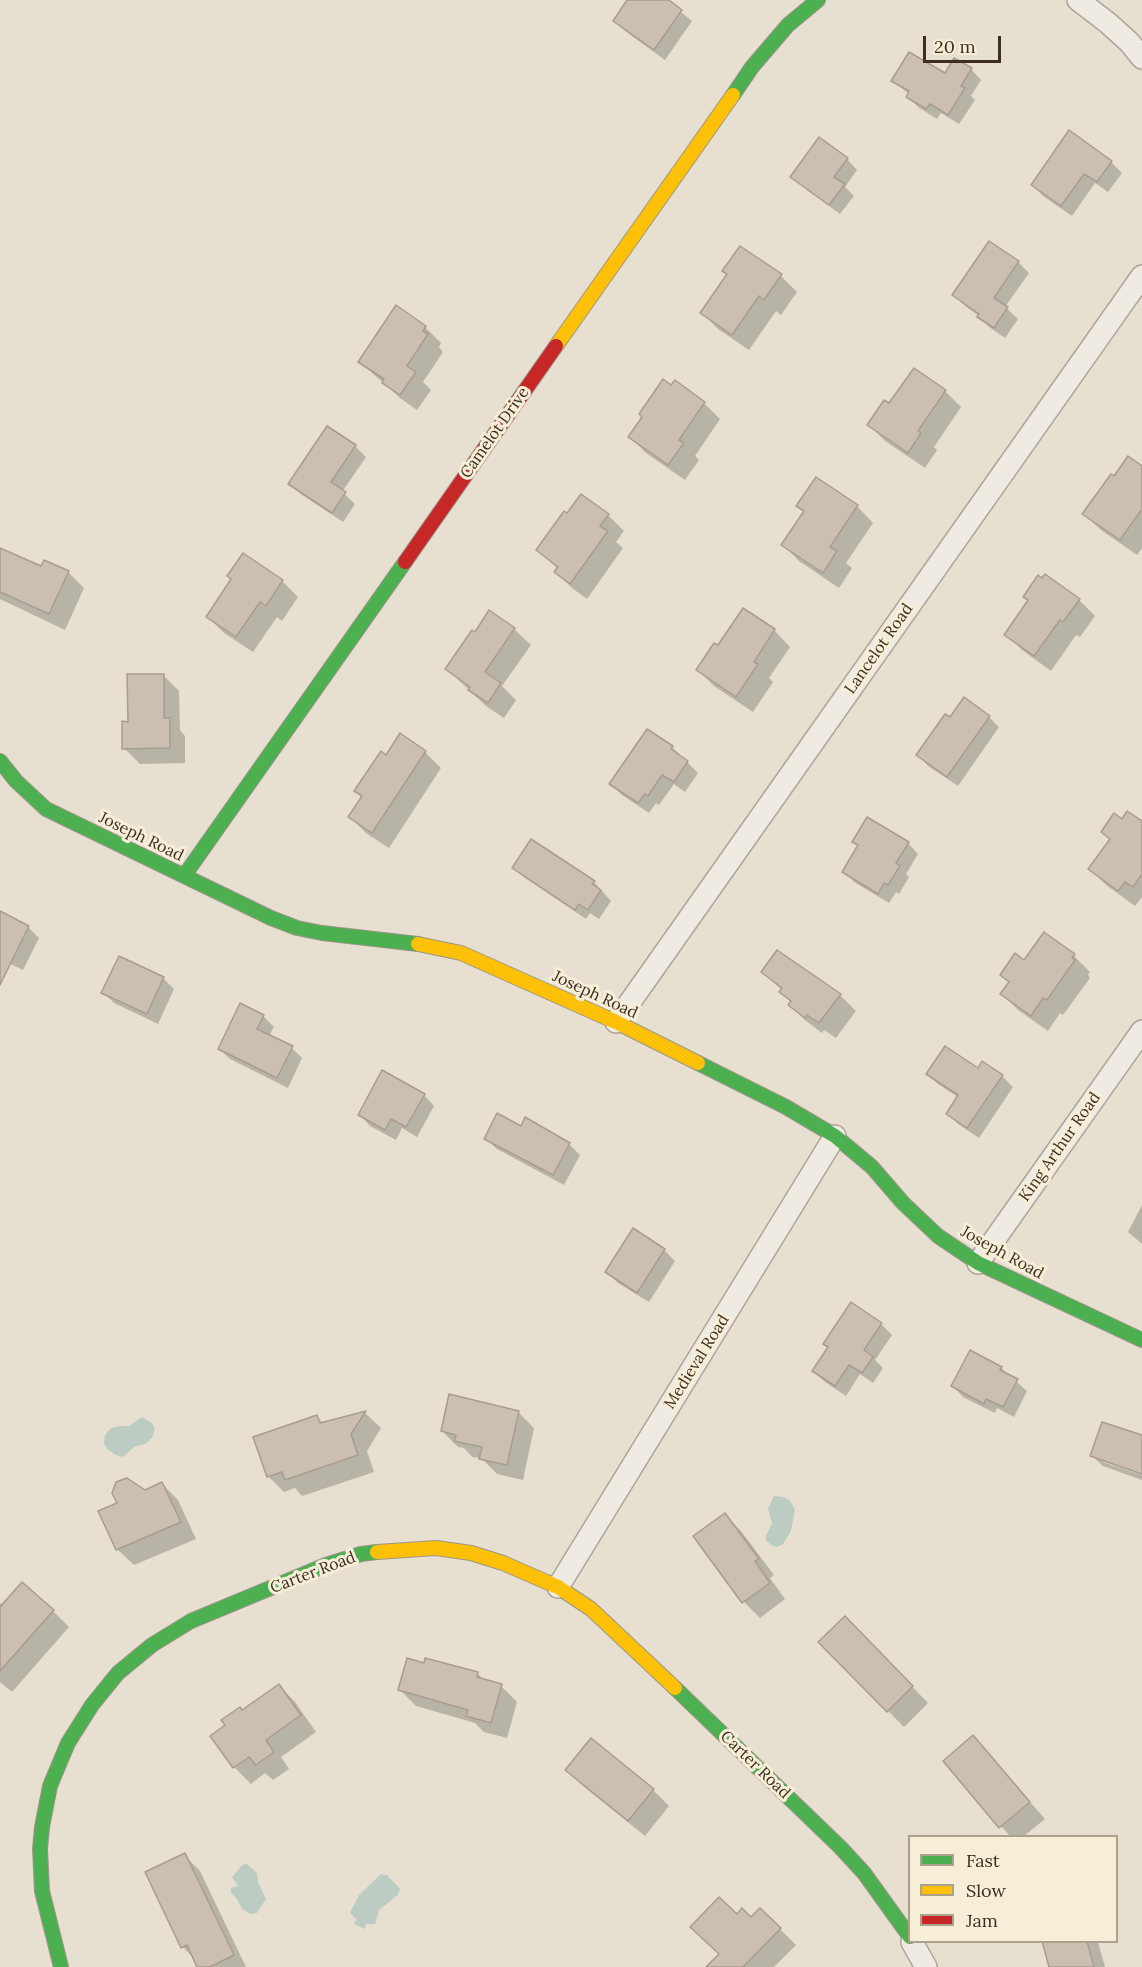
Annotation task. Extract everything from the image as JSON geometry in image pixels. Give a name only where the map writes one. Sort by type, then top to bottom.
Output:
[{"type":"street","name":"Camelot Drive","points":[[184,876],[752,67],[788,25],[818,0]]},
{"type":"street","points":[[1078,0],[1108,22],[1142,58]]},
{"type":"street","name":"Lancelot Road","points":[[616,1022],[1142,276]]},
{"type":"street","name":"Joseph Road","points":[[0,761],[16,781],[46,809],[271,918],[297,928],[322,933],[405,941],[461,953],[616,1022],[786,1107],[836,1136],[872,1167],[903,1203],[938,1236],[978,1263],[1142,1340]]},
{"type":"street","name":"King Arthur Road","points":[[978,1263],[1142,1031]]},
{"type":"street","name":"Medieval Road","points":[[558,1587],[836,1136]]},
{"type":"street","name":"Carter Road","points":[[61,1967],[42,1891],[40,1849],[50,1785],[68,1743],[92,1705],[118,1673],[152,1645],[191,1621],[326,1565],[361,1554],[402,1549],[436,1548],[471,1553],[503,1563],[558,1587],[599,1617],[840,1847],[864,1873],[908,1936]]},
{"type":"street","points":[[913,1943],[926,1967]]},
{"type":"shaded area","points":[[142,1417],[152,1423],[155,1429],[152,1438],[145,1444],[134,1447],[123,1457],[107,1449],[104,1443],[105,1435],[111,1428],[129,1426]]},
{"type":"shaded area","points":[[774,1496],[784,1497],[795,1509],[791,1531],[783,1544],[777,1547],[766,1540],[772,1523],[768,1509]]},
{"type":"shaded area","points":[[247,1864],[257,1873],[258,1882],[266,1899],[257,1913],[250,1914],[242,1909],[231,1893],[231,1888],[238,1886],[232,1877],[242,1865]]},
{"type":"shaded area","points":[[381,1874],[387,1875],[400,1889],[398,1895],[379,1910],[375,1924],[366,1924],[365,1929],[354,1924],[356,1919],[350,1913],[359,1895]]},
{"type":"building","points":[[627,0],[669,0],[682,10],[654,50],[613,21]]},
{"type":"building","points":[[909,52],[945,73],[954,58],[972,68],[961,86],[965,88],[948,115],[930,104],[926,109],[906,97],[909,91],[891,81]]},
{"type":"building","points":[[1069,130],[1112,161],[1097,182],[1084,174],[1061,206],[1031,185]]},
{"type":"building","points":[[819,137],[848,158],[834,177],[845,184],[829,205],[790,177]]},
{"type":"building","points":[[989,241],[1019,261],[994,298],[1008,307],[994,328],[977,317],[979,314],[952,295]]},
{"type":"building","points":[[740,246],[782,274],[764,300],[759,296],[732,335],[700,313],[727,274],[722,271]]},
{"type":"building","points":[[396,305],[426,326],[423,331],[428,334],[407,366],[416,372],[400,395],[382,383],[384,379],[358,362]]},
{"type":"building","points":[[914,368],[946,390],[918,431],[921,433],[908,453],[867,425],[884,400],[889,403]]},
{"type":"building","points":[[663,379],[671,385],[675,380],[705,402],[679,440],[684,443],[668,465],[628,437],[642,417],[639,414]]},
{"type":"building","points":[[327,426],[356,445],[331,482],[346,492],[332,513],[288,484]]},
{"type":"building","points":[[1128,456],[1142,466],[1142,509],[1120,540],[1082,514],[1111,474],[1114,476]]},
{"type":"building","points":[[816,477],[858,505],[830,547],[837,551],[823,573],[781,545],[804,511],[796,506]]},
{"type":"building","points":[[581,494],[609,514],[600,526],[608,531],[570,584],[554,572],[558,567],[536,550],[564,511],[567,513]]},
{"type":"building","points":[[0,548],[41,566],[44,560],[69,571],[49,614],[0,592]]},
{"type":"building","points":[[243,553],[283,580],[266,606],[260,602],[236,637],[206,617],[231,579],[227,576]]},
{"type":"building","points":[[1045,574],[1080,599],[1063,622],[1060,620],[1034,656],[1004,635],[1028,600],[1023,597],[1038,575],[1042,578]]},
{"type":"building","points":[[743,608],[775,629],[754,662],[758,664],[736,697],[696,670],[714,643],[718,645]]},
{"type":"building","points":[[489,610],[515,628],[485,672],[501,683],[488,703],[468,690],[470,687],[445,669],[472,630],[475,632]]},
{"type":"building","points":[[127,674],[164,674],[164,718],[170,718],[170,748],[122,749],[122,721],[128,722]]},
{"type":"building","points":[[964,697],[990,716],[947,777],[916,755],[945,714],[950,717]]},
{"type":"building","points":[[647,729],[673,746],[671,749],[688,761],[674,782],[662,775],[648,796],[645,794],[638,803],[609,784]]},
{"type":"building","points":[[400,733],[426,751],[372,833],[348,817],[362,796],[354,791],[381,751],[386,755]]},
{"type":"building","points":[[1127,811],[1142,821],[1142,874],[1133,887],[1125,882],[1118,891],[1088,869],[1110,839],[1101,832],[1114,813],[1122,819]]},
{"type":"building","points":[[867,817],[909,842],[896,863],[900,866],[888,885],[884,883],[878,894],[842,872],[858,845],[852,842]]},
{"type":"building","points":[[531,839],[595,881],[592,884],[601,890],[588,910],[579,904],[575,910],[512,868]]},
{"type":"building","points":[[0,911],[29,926],[0,985]]},
{"type":"building","points":[[1044,932],[1075,954],[1072,958],[1075,960],[1047,1000],[1043,998],[1031,1016],[1000,994],[1009,982],[1000,975],[1015,953],[1024,960]]},
{"type":"building","points":[[777,950],[841,994],[819,1023],[807,1015],[805,1018],[788,1005],[791,1001],[779,992],[782,988],[761,972]]},
{"type":"building","points":[[119,956],[164,977],[147,1014],[101,993]]},
{"type":"building","points":[[240,1003],[264,1015],[257,1029],[293,1046],[277,1078],[218,1049]]},
{"type":"building","points":[[945,1046],[978,1068],[982,1061],[1003,1075],[967,1128],[946,1114],[958,1095],[926,1074]]},
{"type":"building","points":[[382,1070],[425,1094],[406,1127],[391,1119],[385,1130],[358,1115]]},
{"type":"building","points":[[497,1113],[521,1126],[525,1117],[570,1143],[553,1175],[484,1139]]},
{"type":"building","points":[[633,1228],[665,1249],[637,1293],[605,1272]]},
{"type":"building","points":[[851,1302],[882,1323],[864,1350],[873,1357],[862,1373],[849,1365],[835,1386],[812,1371],[828,1347],[823,1344]]},
{"type":"building","points":[[970,1350],[1002,1367],[1000,1370],[1018,1379],[1003,1407],[986,1399],[984,1404],[951,1386]]},
{"type":"building","points":[[449,1394],[519,1411],[507,1465],[479,1459],[482,1447],[454,1441],[456,1435],[441,1431]]},
{"type":"building","points":[[366,1411],[351,1434],[358,1455],[285,1480],[282,1472],[267,1477],[253,1437],[317,1415],[320,1423]]},
{"type":"building","points":[[1102,1422],[1142,1435],[1142,1474],[1090,1456]]},
{"type":"building","points":[[127,1478],[145,1490],[162,1482],[181,1522],[116,1550],[98,1511],[117,1503],[112,1493],[116,1482]]},
{"type":"building","points":[[725,1513],[759,1559],[755,1561],[770,1583],[742,1603],[693,1536]]},
{"type":"building","points":[[22,1582],[54,1610],[0,1671],[0,1607]]},
{"type":"building","points":[[845,1616],[913,1686],[887,1712],[818,1642]]},
{"type":"building","points":[[407,1658],[424,1663],[425,1658],[478,1672],[477,1677],[502,1684],[491,1723],[466,1716],[468,1710],[398,1690]]},
{"type":"building","points":[[279,1684],[301,1715],[266,1740],[274,1752],[256,1765],[249,1757],[233,1768],[210,1736],[225,1725],[221,1720],[240,1707],[242,1710]]},
{"type":"building","points":[[973,1735],[1030,1802],[999,1828],[943,1761]]},
{"type":"building","points":[[591,1738],[654,1789],[628,1821],[565,1770]]},
{"type":"building","points":[[185,1853],[234,1955],[210,1967],[197,1967],[187,1945],[181,1948],[145,1872]]},
{"type":"building","points":[[719,1897],[737,1914],[742,1908],[751,1917],[760,1908],[781,1928],[743,1967],[706,1967],[719,1954],[690,1927]]},
{"type":"building","points":[[1043,1943],[1088,1943],[1094,1967],[1049,1967]]},
{"type":"traffic: fast","points":[[733,95],[752,67],[788,25],[818,0]]},
{"type":"traffic: fast","points":[[184,876],[405,562]]},
{"type":"traffic: fast","points":[[0,761],[16,781],[46,809],[271,918],[297,928],[322,933],[418,944]]},
{"type":"traffic: fast","points":[[698,1063],[786,1107],[835,1136],[872,1167],[903,1203],[938,1236],[978,1263],[1142,1340]]},
{"type":"traffic: fast","points":[[61,1967],[42,1891],[40,1849],[42,1827],[50,1786],[68,1743],[92,1705],[118,1673],[152,1645],[191,1621],[326,1565],[361,1554],[377,1552]]},
{"type":"traffic: fast","points":[[675,1688],[840,1847],[864,1873],[908,1934]]},
{"type":"traffic: slow","points":[[556,346],[733,95]]},
{"type":"traffic: slow","points":[[418,944],[461,953],[616,1022],[698,1063]]},
{"type":"traffic: slow","points":[[377,1552],[436,1548],[471,1553],[503,1563],[558,1587],[591,1609],[675,1688]]},
{"type":"traffic: jam","points":[[405,562],[556,346]]}]
